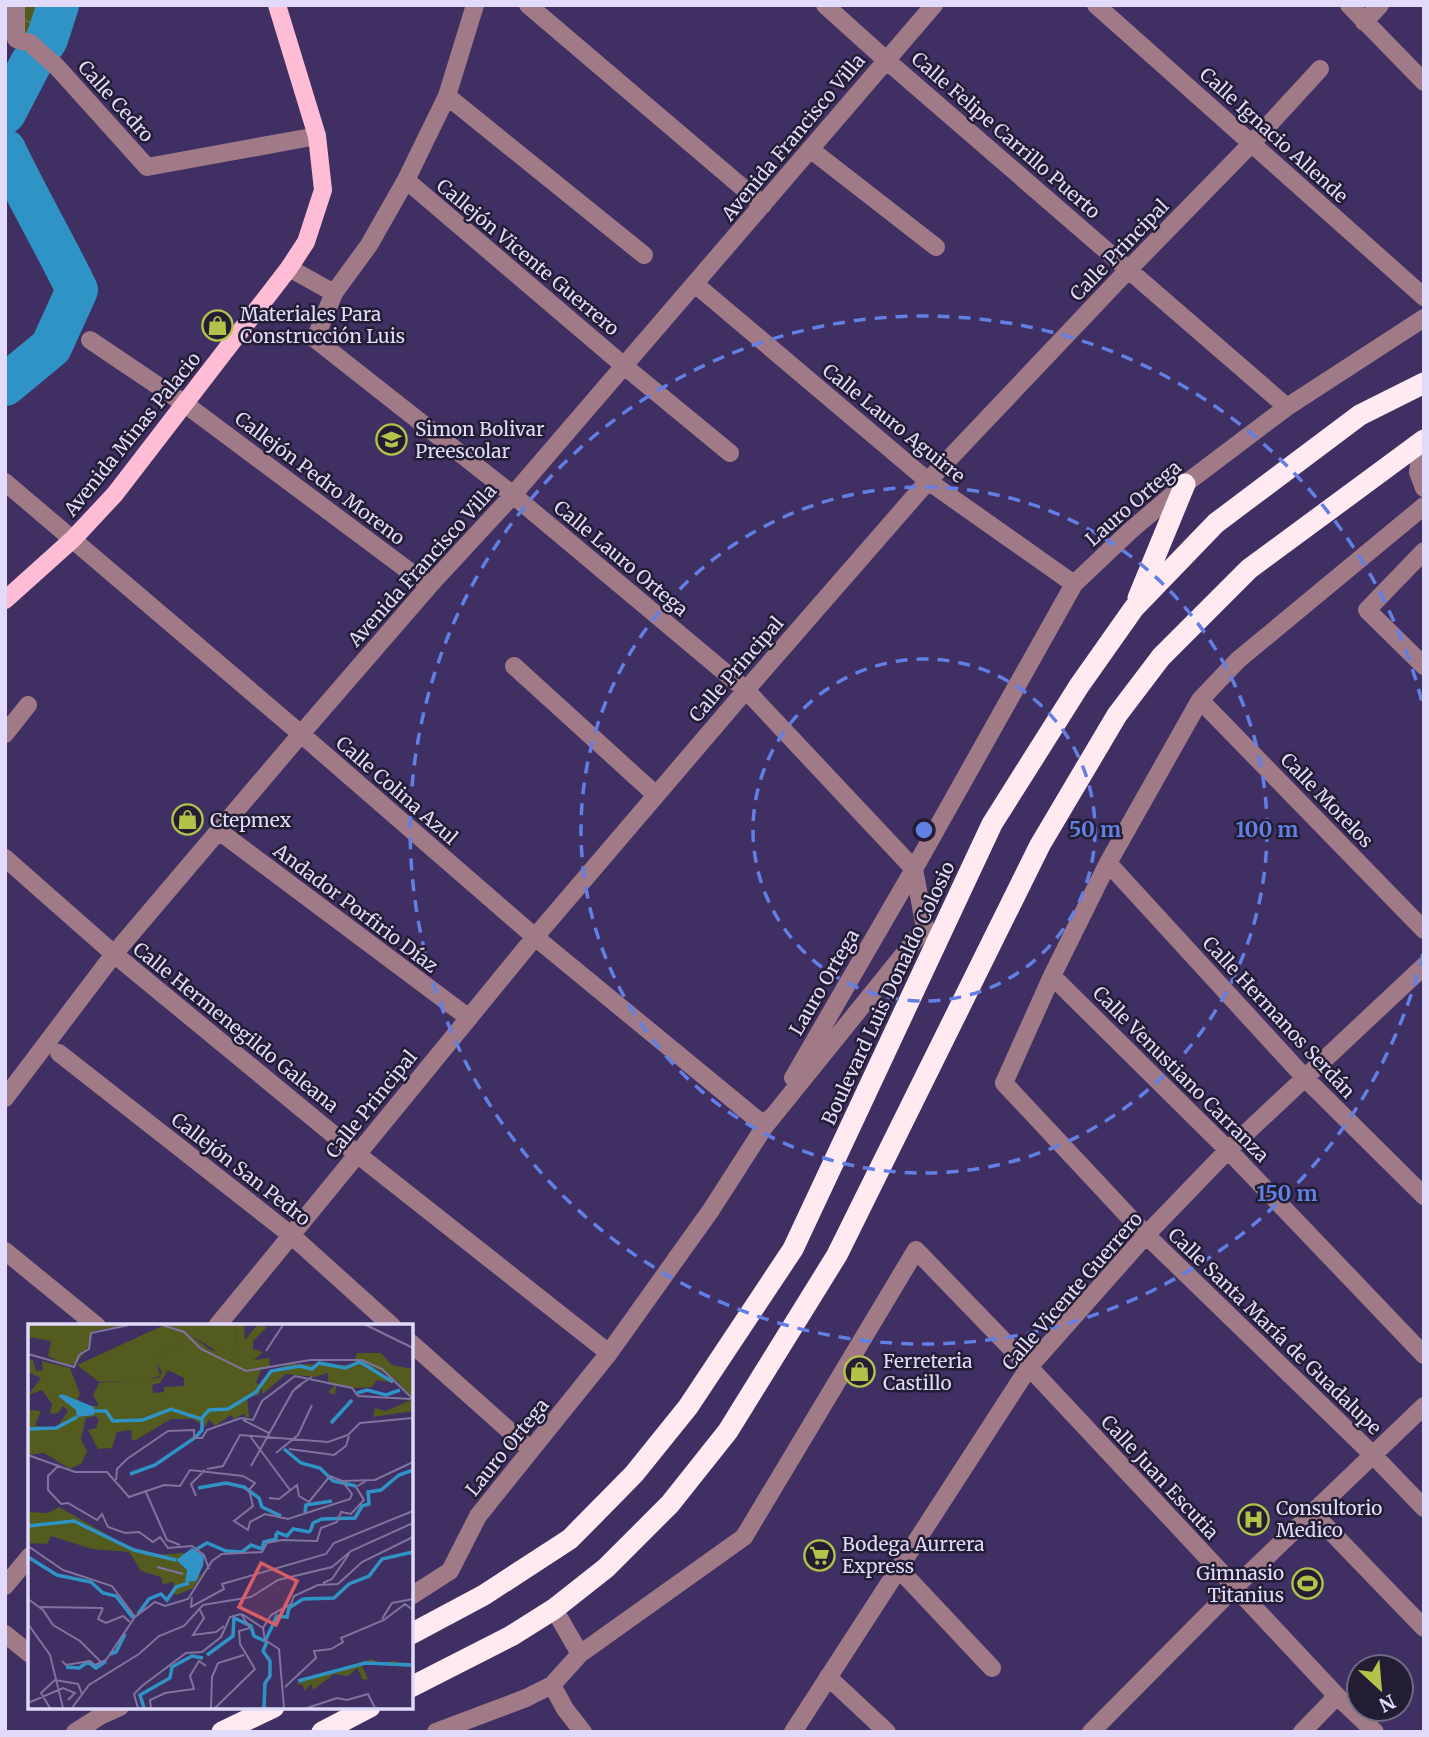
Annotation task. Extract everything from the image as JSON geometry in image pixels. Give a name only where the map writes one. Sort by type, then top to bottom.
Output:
[{"type":"highway","name":"Boulevard Luis Donaldo Colosio","points":[[413,1633],[484,1595],[570,1539],[634,1475],[688,1407],[793,1249],[992,824],[1079,686],[1134,608],[1216,523],[1360,415],[1424,383]]},
{"type":"highway","points":[[413,1685],[511,1636],[554,1609],[606,1568],[670,1504],[728,1431],[837,1255],[1040,845],[1117,715],[1161,657],[1249,569],[1424,440]]},
{"type":"highway","points":[[1134,608],[1185,484]]},
{"type":"highway","points":[[222,1732],[270,1709]]},
{"type":"highway","points":[[322,1732],[366,1709]]},
{"type":"main road","name":"Avenida Minas Palacio","points":[[5,600],[73,539],[115,494],[289,268],[306,242],[323,190],[317,136],[277,5]]},
{"type":"street","points":[[16,5],[17,42]]},
{"type":"street","points":[[289,268],[334,293],[369,246],[406,180],[447,96],[475,5]]},
{"type":"street","points":[[528,5],[763,205]]},
{"type":"street","name":"Calle Felipe Carrillo Puerto","points":[[825,5],[1287,407]]},
{"type":"street","name":"Avenida Francisco Villa","points":[[5,1098],[114,954],[301,734],[429,586],[513,495],[934,5]]},
{"type":"street","name":"Calle Ignacio Allende","points":[[1096,5],[1424,297]]},
{"type":"street","points":[[1349,5],[1424,82]]},
{"type":"street","points":[[1364,22],[1380,5]]},
{"type":"street","name":"Calle Cedro","points":[[17,42],[57,67],[147,167],[317,136]]},
{"type":"street","name":"Calle Principal","points":[[219,1324],[534,937],[928,481],[1252,144],[1320,69]]},
{"type":"street","points":[[447,96],[644,256]]},
{"type":"street","points":[[810,149],[936,247]]},
{"type":"street","name":"Callejón Vicente Guerrero","points":[[406,180],[730,453]]},
{"type":"street","name":"Calle Lauro Aguirre","points":[[695,284],[928,481],[1074,584]]},
{"type":"street","name":"Calle Lauro Ortega","points":[[334,293],[315,339],[513,495],[746,690],[914,869]]},
{"type":"street","name":"Lauro Ortega","points":[[450,1571],[478,1516],[609,1353],[711,1210],[765,1126],[914,869],[1074,584],[1185,484],[1287,407],[1424,318]]},
{"type":"street","name":"Callejón Pedro Moreno","points":[[90,340],[185,404],[429,586]]},
{"type":"street","points":[[1424,440],[1418,472],[1424,488]]},
{"type":"street","name":"Calle Colina Azul","points":[[5,482],[534,937],[765,1126]]},
{"type":"street","points":[[1052,976],[1108,863],[1200,700],[1238,660],[1424,506]]},
{"type":"street","points":[[1424,551],[1367,610],[1424,666]]},
{"type":"street","points":[[514,666],[656,795]]},
{"type":"street","name":"Calle Morelos","points":[[1200,700],[1424,930]]},
{"type":"street","points":[[5,734],[28,705]]},
{"type":"street","name":"Andador Porfirio Díaz","points":[[219,831],[469,1018]]},
{"type":"street","name":"Calle Hermenegildo Galeana","points":[[5,858],[114,954],[357,1154],[609,1353]]},
{"type":"street","name":"Calle Hermanos Serdán","points":[[1108,863],[1305,1078],[1424,1196]]},
{"type":"street","points":[[765,1126],[925,928],[914,869]]},
{"type":"street","name":"Calle Vicente Guerrero","points":[[793,1732],[1029,1367],[1146,1235],[1228,1150],[1424,966]]},
{"type":"street","name":"Calle Santa María de Guadalupe","points":[[1052,976],[1004,1083],[1146,1235],[1424,1508]]},
{"type":"street","name":"Calle Venustiano Carranza","points":[[1052,976],[1228,1150],[1424,1355]]},
{"type":"street","name":"Callejón San Pedro","points":[[58,1053],[292,1235],[390,1324]]},
{"type":"street","name":"Calle Juan Escutia","points":[[580,1654],[744,1537],[916,1250],[1029,1367],[1234,1588],[1376,1732]]},
{"type":"street","points":[[5,1251],[95,1324]]},
{"type":"street","points":[[413,1345],[531,1450]]},
{"type":"street","points":[[1091,1732],[1234,1588],[1424,1406]]},
{"type":"street","points":[[1312,1513],[1424,1629]]},
{"type":"street","points":[[5,1586],[28,1558]]},
{"type":"street","points":[[898,1568],[992,1668]]},
{"type":"street","points":[[413,1578],[450,1571]]},
{"type":"street","points":[[413,1595],[450,1571]]},
{"type":"street","points":[[436,1732],[526,1698],[552,1685],[580,1654],[554,1609]]},
{"type":"street","points":[[5,1634],[28,1652]]},
{"type":"street","points":[[828,1677],[887,1732]]},
{"type":"street","points":[[552,1685],[565,1709],[583,1732]]},
{"type":"street","points":[[1303,1732],[1338,1696]]},
{"type":"street","points":[[75,1732],[98,1711]]},
{"type":"green space","points":[[19,5],[76,5],[59,42],[51,52],[19,34]]},
{"type":"waterway","points":[[5,113],[47,39],[58,5]]},
{"type":"waterway","points":[[5,150],[77,290],[51,347],[5,385]]},
{"type":"place","name":"Materiales Para Construcción Luis","points":[[217,325]]},
{"type":"place","name":"Simon Bolivar Preescolar","points":[[392,440]]},
{"type":"place","name":"Ctepmex","points":[[187,820]]},
{"type":"place","name":"Ferreteria Castillo","points":[[860,1372]]},
{"type":"place","name":"Consultorio Medico","points":[[1253,1519]]},
{"type":"place","name":"Bodega Aurrera Express","points":[[819,1555]]},
{"type":"place","name":"Gimnasio Titanius","points":[[1307,1584]]}]
